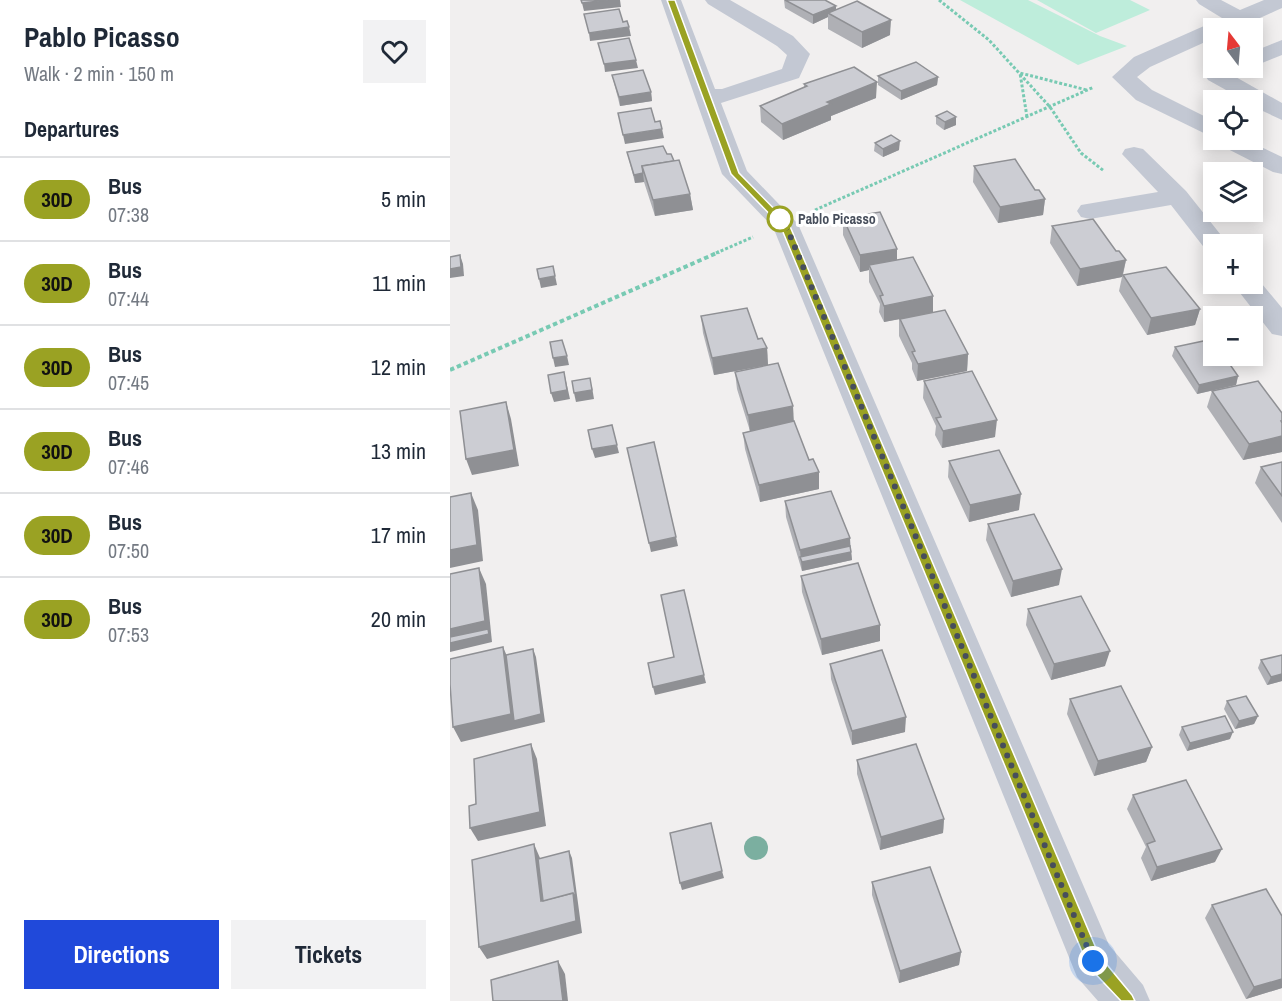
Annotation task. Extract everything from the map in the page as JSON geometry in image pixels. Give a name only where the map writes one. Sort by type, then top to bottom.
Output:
[{"type":"street","points":[[671,0],[735,174],[785,224],[1093,961],[1126,1001]]},
{"type":"street","points":[[706,96],[724,96],[791,73],[799,54],[785,40],[715,0]]},
{"type":"street","points":[[1206,0],[1238,18]]},
{"type":"street","points":[[1242,18],[1282,0]]},
{"type":"street","points":[[1203,35],[1142,62],[1123,77],[1144,95],[1203,125]]},
{"type":"street","points":[[1263,55],[1282,47]]},
{"type":"street","points":[[1169,50],[1203,63]]},
{"type":"street","points":[[1234,78],[1282,113]]},
{"type":"street","points":[[1249,150],[1282,167]]},
{"type":"street","points":[[1134,154],[1177,196],[1207,234]]},
{"type":"street","points":[[1090,211],[1177,196]]},
{"type":"street","points":[[1255,294],[1282,327]]},
{"type":"path","points":[[939,0],[989,40],[1050,107]]},
{"type":"path","points":[[1020,74],[1087,90]]},
{"type":"path","points":[[1020,74],[1027,117]]},
{"type":"green space","points":[[960,0],[1028,0],[1100,36],[1127,46],[1078,65]]},
{"type":"green space","points":[[1037,0],[1130,0],[1150,10],[1096,33]]},
{"type":"building","points":[[581,0],[608,0],[582,3]]},
{"type":"building","points":[[785,0],[825,0],[836,6],[813,15]]},
{"type":"building","points":[[857,1],[891,20],[862,32],[828,13]]},
{"type":"building","points":[[619,9],[623,22],[627,21],[629,27],[589,33],[584,14]]},
{"type":"building","points":[[629,38],[636,60],[604,64],[598,43]]},
{"type":"building","points":[[916,62],[938,77],[901,91],[878,76]]},
{"type":"building","points":[[854,67],[877,82],[827,102],[831,104],[782,124],[760,106],[807,86],[804,84]]},
{"type":"building","points":[[643,70],[651,92],[619,97],[612,75]]},
{"type":"building","points":[[651,108],[655,122],[660,121],[662,129],[623,135],[618,113]]},
{"type":"building","points":[[947,111],[956,117],[945,122],[936,116]]},
{"type":"building","points":[[891,135],[900,141],[883,149],[875,143]]},
{"type":"building","points":[[663,146],[674,161],[642,166],[643,173],[634,175],[627,152]]},
{"type":"building","points":[[1015,159],[1035,190],[1039,190],[1045,199],[1000,207],[974,166]]},
{"type":"building","points":[[679,160],[690,194],[653,200],[642,166]]},
{"type":"building","points":[[880,212],[897,249],[860,255],[843,218]]},
{"type":"building","points":[[1093,219],[1116,251],[1119,251],[1126,260],[1080,269],[1052,226]]},
{"type":"building","points":[[460,255],[461,267],[450,269],[450,257]]},
{"type":"building","points":[[913,257],[933,296],[884,306],[880,296],[883,295],[869,265]]},
{"type":"building","points":[[553,266],[555,276],[539,279],[537,269]]},
{"type":"building","points":[[1166,267],[1200,309],[1151,318],[1123,275]]},
{"type":"building","points":[[747,308],[758,339],[762,338],[767,348],[712,358],[701,316]]},
{"type":"building","points":[[945,310],[968,354],[918,364],[912,352],[915,351],[900,319]]},
{"type":"building","points":[[562,340],[567,356],[553,358],[550,342]]},
{"type":"building","points":[[1203,341],[1203,366],[1231,366],[1238,376],[1199,385],[1175,347]]},
{"type":"building","points":[[778,363],[793,406],[748,415],[735,372]]},
{"type":"building","points":[[972,371],[997,420],[943,431],[936,418],[941,417],[924,381]]},
{"type":"building","points":[[564,372],[567,390],[551,393],[548,375]]},
{"type":"building","points":[[590,378],[592,390],[574,393],[572,381]]},
{"type":"building","points":[[1258,381],[1282,413],[1282,436],[1249,444],[1212,391]]},
{"type":"building","points":[[506,402],[514,450],[466,459],[460,411]]},
{"type":"building","points":[[794,421],[809,460],[813,459],[819,472],[759,485],[743,433]]},
{"type":"building","points":[[612,425],[617,445],[592,449],[588,430]]},
{"type":"building","points":[[654,442],[676,537],[649,543],[627,448]]},
{"type":"building","points":[[999,450],[1021,494],[970,505],[949,461]]},
{"type":"building","points":[[1282,462],[1282,496],[1261,467]]},
{"type":"building","points":[[831,491],[850,538],[800,550],[785,501]]},
{"type":"building","points":[[471,493],[477,545],[450,550],[450,497]]},
{"type":"building","points":[[1034,514],[1062,569],[1013,581],[988,524]]},
{"type":"building","points":[[850,546],[851,552],[802,562],[800,557]]},
{"type":"building","points":[[858,563],[880,625],[821,639],[801,576]]},
{"type":"building","points":[[479,568],[485,621],[450,629],[450,574]]},
{"type":"building","points":[[684,590],[704,675],[653,687],[648,663],[674,657],[661,595]]},
{"type":"building","points":[[1081,596],[1110,651],[1054,664],[1028,609]]},
{"type":"building","points":[[488,629],[489,634],[450,643],[450,637]]},
{"type":"building","points":[[503,647],[511,714],[453,727],[450,659]]},
{"type":"building","points":[[533,649],[541,714],[514,721],[506,655]]},
{"type":"building","points":[[882,650],[906,717],[852,731],[830,664]]},
{"type":"building","points":[[1282,655],[1282,674],[1271,677],[1261,660]]},
{"type":"building","points":[[1121,686],[1152,747],[1098,761],[1070,699]]},
{"type":"building","points":[[1246,696],[1258,716],[1239,721],[1227,701]]},
{"type":"building","points":[[1225,716],[1233,732],[1190,743],[1182,727]]},
{"type":"building","points":[[531,744],[540,812],[470,828],[469,806],[476,804],[474,759]]},
{"type":"building","points":[[916,744],[944,819],[881,837],[857,760]]},
{"type":"building","points":[[1186,780],[1222,849],[1157,867],[1147,844],[1155,841],[1133,795]]},
{"type":"building","points":[[711,823],[722,871],[680,883],[670,833]]},
{"type":"building","points":[[534,844],[541,901],[573,893],[576,921],[479,947],[472,860]]},
{"type":"building","points":[[569,851],[576,899],[573,893],[543,901],[538,859]]},
{"type":"building","points":[[930,867],[961,952],[900,971],[872,882]]},
{"type":"building","points":[[1266,889],[1282,916],[1282,979],[1254,987],[1212,905]]},
{"type":"building","points":[[558,961],[563,1001],[493,1001],[491,980]]},
{"type":"bus line","name":"30D","points":[[671,0],[735,174],[785,224],[1093,961],[1127,1001]]},
{"type":"place","name":"Pablo Picasso","points":[[780,219]]},
{"type":"route","points":[[780,219],[785,224],[794,245],[1093,961]]}]
